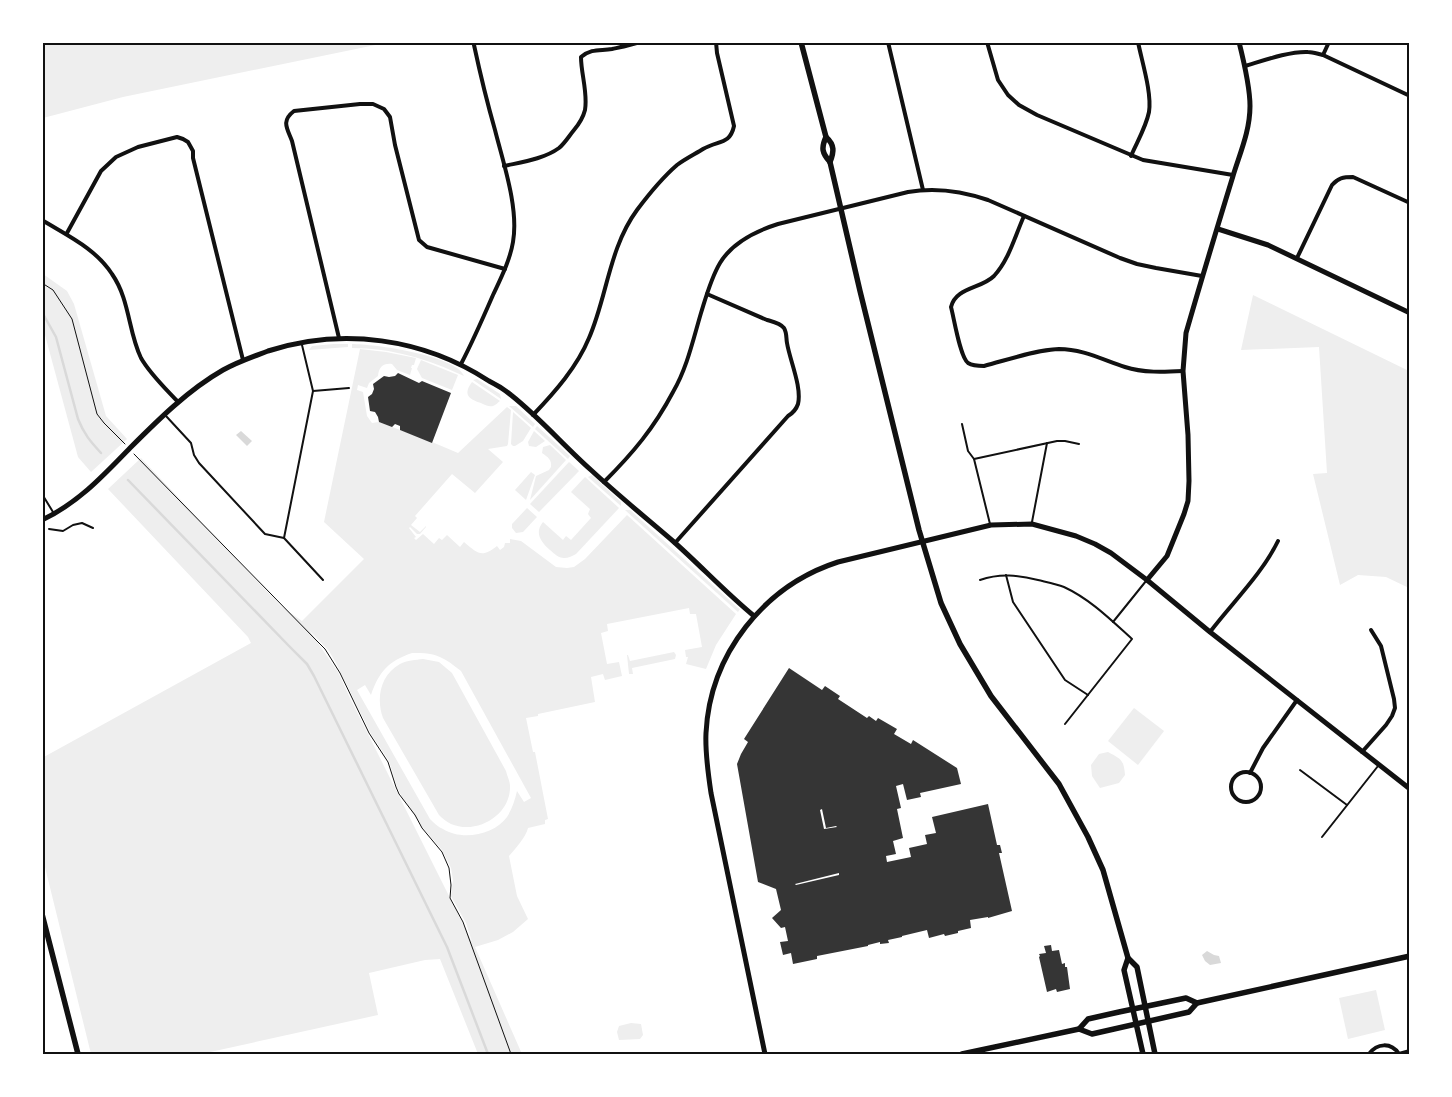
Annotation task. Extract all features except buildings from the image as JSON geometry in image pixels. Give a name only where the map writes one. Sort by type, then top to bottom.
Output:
[{"type":"main road","points":[[801,42],[826,137],[831,142],[834,153],[830,162]]},
{"type":"main road","points":[[826,137],[822,148],[830,162],[858,285],[922,542],[941,603],[960,644],[991,696],[1059,784],[1088,837],[1103,870],[1128,958],[1137,966],[1155,1054]]},
{"type":"main road","points":[[42,914],[78,1054]]},
{"type":"main road","points":[[962,1054],[1079,1029],[1092,1034],[1189,1012],[1197,1003],[1410,956]]},
{"type":"main road","points":[[1128,958],[1124,970],[1143,1054]]},
{"type":"main road","points":[[1079,1029],[1088,1019],[1145,1006],[1186,998],[1197,1003]]},
{"type":"street","points":[[504,166],[550,153],[559,148],[577,127],[585,110],[585,94],[581,69],[582,57],[586,53],[594,50],[609,50],[640,42]]},
{"type":"street","points":[[533,415],[564,380],[582,353],[594,325],[620,240],[635,213],[654,188],[678,165],[710,145],[732,136],[734,126],[716,42]]},
{"type":"street","points":[[888,42],[923,190]]},
{"type":"street","points":[[987,42],[998,80],[1008,95],[1019,105],[1037,115],[1131,156],[1157,163],[1233,175]]},
{"type":"street","points":[[1131,156],[1146,122],[1150,105],[1138,42]]},
{"type":"street","points":[[1147,580],[1167,556],[1188,501],[1188,435],[1182,371],[1186,333],[1233,175],[1244,145],[1250,106],[1245,66],[1239,42]]},
{"type":"street","points":[[1323,55],[1329,42]]},
{"type":"street","points":[[461,364],[505,269],[513,241],[514,228],[514,210],[474,45]]},
{"type":"street","points":[[1245,66],[1308,52],[1323,55],[1410,96]]},
{"type":"street","points":[[339,338],[292,140],[286,123],[286,119],[294,111],[360,104],[373,104],[384,109],[390,118],[419,240],[427,247],[505,269]]},
{"type":"street","points":[[67,234],[101,172],[116,157],[138,147],[170,138],[177,137],[188,142],[192,151],[243,360]]},
{"type":"street","points":[[1297,258],[1332,185],[1337,180],[1344,177],[1353,177],[1410,203]]},
{"type":"street","points":[[604,482],[648,434],[674,392],[707,294],[720,263],[728,253],[759,230],[923,190],[955,192],[974,195],[988,200],[1137,264],[1202,276]]},
{"type":"street","points":[[1024,216],[1006,259],[993,276],[986,282],[958,294],[953,300],[951,307],[960,348],[963,357],[968,363],[975,366],[984,366],[1058,349],[1073,350],[1126,368],[1148,372],[1182,371]]},
{"type":"street","points":[[42,220],[67,234],[97,256],[112,273],[123,295],[141,357],[150,371],[178,402]]},
{"type":"street","points":[[1218,229],[1268,245],[1410,313]]},
{"type":"street","points":[[675,543],[788,416],[795,411],[798,404],[797,386],[787,343],[787,333],[783,326],[707,294]]},
{"type":"street","points":[[42,520],[81,496],[178,402],[207,379],[243,360],[301,342],[339,338],[390,341],[434,353],[461,364],[511,395],[604,482],[675,543],[754,616]]},
{"type":"street","points":[[765,1054],[713,802],[707,762],[707,718],[717,678],[746,625],[777,594],[822,567],[990,525],[1032,524],[1065,532],[1095,544],[1111,553],[1410,789]]},
{"type":"street","points":[[1210,632],[1272,554],[1278,541]]},
{"type":"street","points":[[1362,752],[1386,725],[1395,708],[1381,646],[1371,630]]},
{"type":"street","points":[[1250,773],[1263,748],[1297,700]]},
{"type":"street","points":[[1242,772],[1250,773],[1256,776],[1260,782],[1261,789],[1258,796],[1253,800],[1241,801],[1233,795],[1231,783],[1235,776],[1242,772]]},
{"type":"street","points":[[1369,1054],[1372,1050],[1382,1045],[1392,1047],[1399,1054],[1410,1051]]},
{"type":"lane","points":[[284,538],[313,391],[301,342]]},
{"type":"lane","points":[[313,391],[349,388]]},
{"type":"lane","points":[[165,414],[191,443],[194,455],[199,463],[265,534],[284,538],[323,580]]},
{"type":"lane","points":[[962,424],[968,451],[974,459],[990,525]]},
{"type":"lane","points":[[974,459],[1047,443],[1064,441],[1079,444]]},
{"type":"lane","points":[[1032,524],[1047,443]]},
{"type":"lane","points":[[42,494],[54,514]]},
{"type":"lane","points":[[50,529],[63,531],[72,525],[82,523],[93,528]]},
{"type":"lane","points":[[1006,575],[1013,602],[1065,680],[1088,695]]},
{"type":"lane","points":[[980,580],[989,577],[1017,575],[1062,586],[1088,602],[1132,639],[1065,724]]},
{"type":"lane","points":[[1113,622],[1147,580]]},
{"type":"lane","points":[[1322,837],[1378,765]]},
{"type":"lane","points":[[1300,770],[1347,805]]},
{"type":"path","points":[[42,283],[53,290],[72,319],[97,414],[325,649],[340,673],[369,734],[388,762],[396,787],[422,828],[442,852],[449,868],[450,898],[463,922],[512,1054]]},
{"type":"shaded area","points":[[43,42],[385,43],[123,97],[43,118]]},
{"type":"shaded area","points":[[43,274],[67,291],[74,304],[106,416],[127,439],[91,472],[78,457],[43,333]]},
{"type":"shaded area","points":[[1253,295],[1409,371],[1409,588],[1386,577],[1358,575],[1340,585],[1313,474],[1327,473],[1319,347],[1241,350]]},
{"type":"shaded area","points":[[348,344],[348,347],[309,350],[312,346]]},
{"type":"shaded area","points":[[352,344],[377,346],[431,357],[446,362],[458,369],[464,376],[437,364],[396,352],[352,348]]},
{"type":"shaded area","points":[[360,349],[416,358],[410,375],[397,370],[392,364],[386,364],[380,368],[378,376],[369,383],[367,388],[358,385],[357,390],[363,392],[367,416],[372,423],[379,422],[458,453],[507,407],[511,410],[507,446],[488,449],[503,462],[475,493],[452,474],[415,516],[417,518],[411,525],[420,532],[426,526],[420,534],[409,528],[416,537],[414,538],[416,540],[423,534],[434,544],[439,538],[442,540],[447,535],[460,547],[464,542],[480,553],[492,550],[497,546],[500,550],[504,547],[505,543],[510,543],[510,539],[521,541],[556,567],[567,568],[574,567],[585,559],[627,515],[736,614],[716,645],[706,669],[686,664],[688,657],[686,657],[685,650],[702,647],[696,614],[690,614],[689,608],[607,624],[608,631],[601,633],[607,664],[619,662],[622,676],[605,680],[603,674],[591,677],[595,702],[526,718],[533,752],[535,752],[548,819],[545,820],[545,824],[528,828],[523,839],[509,856],[517,896],[528,919],[513,932],[498,940],[475,947],[522,1054],[478,1054],[440,959],[425,960],[369,973],[378,1015],[201,1054],[91,1054],[43,859],[42,758],[251,643],[248,637],[108,489],[141,458],[281,606],[302,621],[364,559],[324,522]],"holes":[[[309,630],[329,651],[336,663],[371,734],[389,761],[403,799],[423,828],[442,850],[451,868],[453,880],[451,896],[466,923],[472,942],[338,672]],[[412,653],[427,653],[439,656],[461,671],[531,798],[524,802],[517,791],[507,817],[486,832],[459,835],[441,828],[430,819],[357,690],[365,685],[371,695],[377,680],[386,668]]]},
{"type":"shaded area","points":[[421,360],[458,375],[452,390],[422,378],[417,369]]},
{"type":"shaded area","points":[[477,379],[500,394],[501,399],[473,380]]},
{"type":"shaded area","points":[[472,382],[500,401],[494,406],[490,406],[470,398],[467,393]]},
{"type":"shaded area","points":[[509,406],[516,406],[535,424],[533,427]]},
{"type":"shaded area","points":[[513,412],[531,428],[523,441],[515,446],[511,444]]},
{"type":"shaded area","points":[[537,426],[570,456],[568,459],[535,429]]},
{"type":"shaded area","points":[[241,431],[252,441],[247,446],[236,435]]},
{"type":"shaded area","points":[[534,431],[545,441],[536,447],[529,446],[528,442]]},
{"type":"shaded area","points":[[550,445],[566,460],[530,500],[536,476],[549,470],[551,467],[551,462],[542,453],[543,447]]},
{"type":"shaded area","points":[[569,462],[579,471],[539,512],[530,504]]},
{"type":"shaded area","points":[[531,472],[535,475],[526,500],[515,490]]},
{"type":"shaded area","points":[[592,475],[621,502],[621,506],[588,477]]},
{"type":"shaded area","points":[[585,477],[619,508],[576,554],[567,558],[560,557],[544,544],[539,534],[540,526],[543,522],[563,540],[566,536],[571,540],[591,518],[588,514],[590,509],[571,492]]},
{"type":"shaded area","points":[[527,508],[537,517],[523,532],[516,533],[512,528],[512,524]]},
{"type":"shaded area","points":[[625,510],[630,510],[740,609],[738,612]]},
{"type":"shaded area","points":[[674,652],[676,655],[675,659],[632,668],[633,674],[629,674],[627,655],[630,661]]},
{"type":"shaded area","points":[[423,659],[439,662],[452,673],[506,771],[510,782],[509,796],[505,806],[491,820],[481,824],[461,827],[451,824],[439,815],[383,718],[380,695],[381,688],[388,674],[403,663]]},
{"type":"shaded area","points":[[1134,708],[1164,731],[1138,765],[1108,741]]},
{"type":"shaded area","points":[[1108,752],[1121,761],[1124,766],[1125,775],[1119,783],[1100,788],[1092,776],[1091,765],[1099,754]]},
{"type":"shaded area","points":[[1207,951],[1219,956],[1221,963],[1210,965],[1205,961],[1202,955]]},
{"type":"shaded area","points":[[1376,990],[1385,1030],[1348,1039],[1339,998]]},
{"type":"shaded area","points":[[631,1023],[641,1024],[643,1035],[640,1039],[619,1040],[617,1032],[619,1026]]},
{"type":"waterway","points":[[42,312],[56,337],[78,419],[88,437],[101,453]]},
{"type":"waterway","points":[[128,480],[307,664],[447,947],[488,1054]]}]
